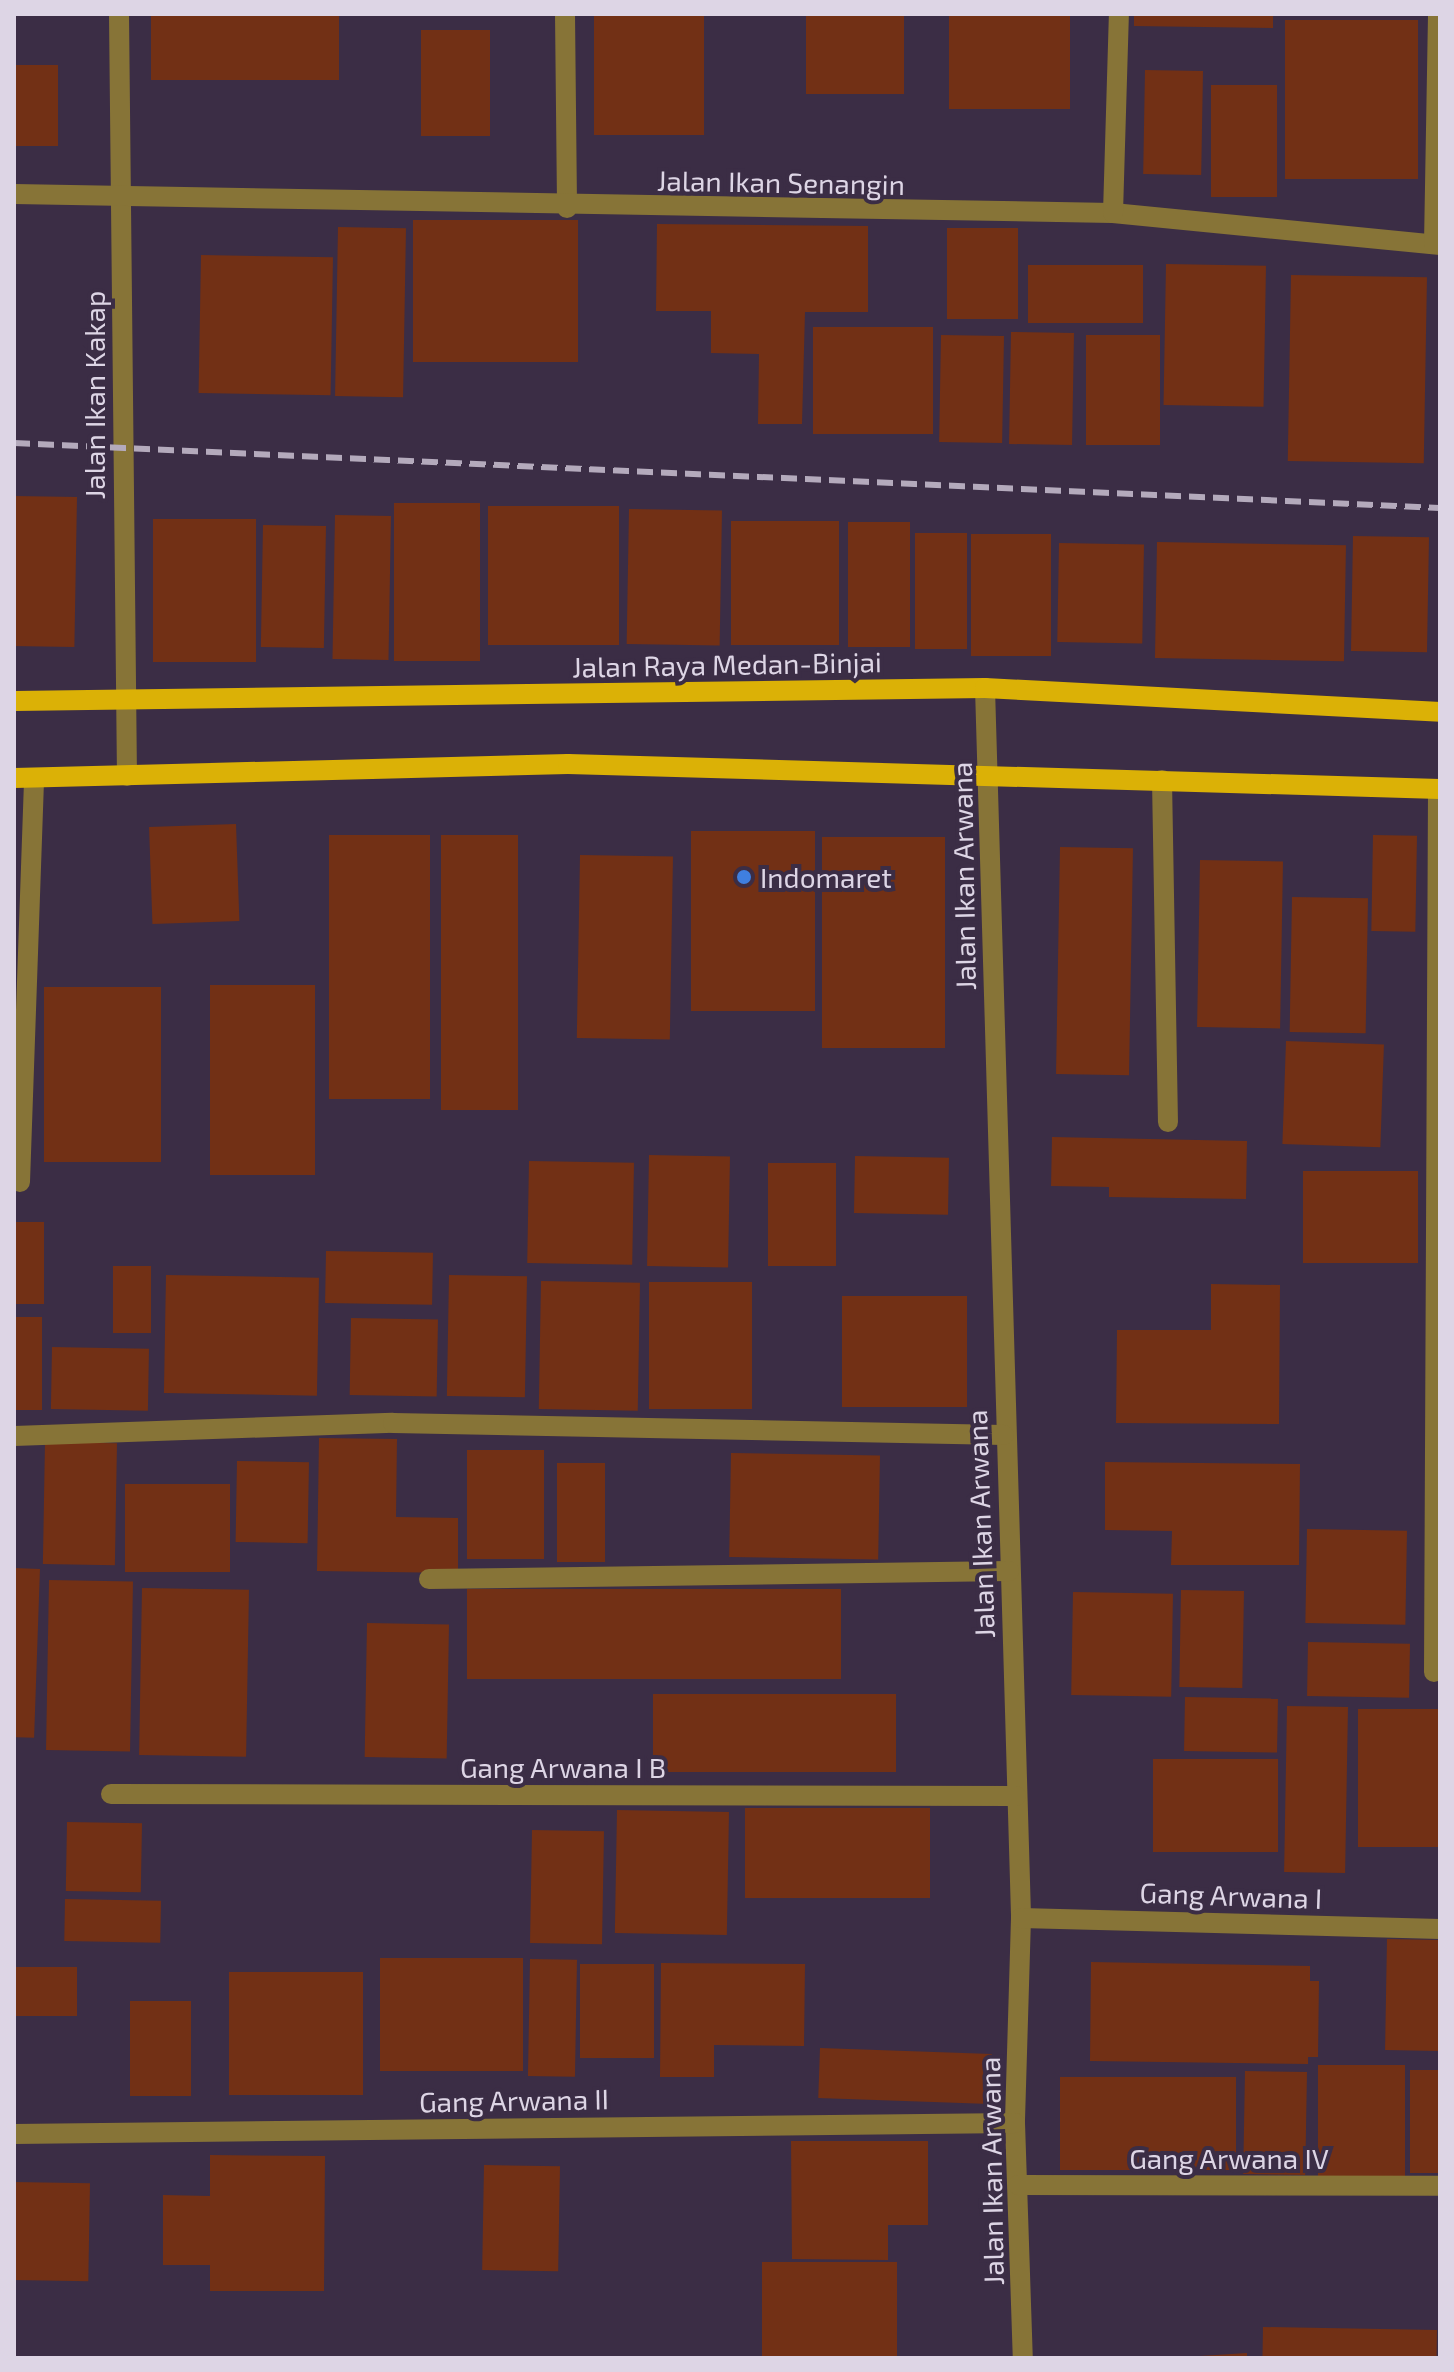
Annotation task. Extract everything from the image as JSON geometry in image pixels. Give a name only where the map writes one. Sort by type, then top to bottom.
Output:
[{"type":"main road","name":"Jalan Raya Medan-Binjai","points":[[14,701],[985,688],[1440,712]]},
{"type":"main road","points":[[24,778],[568,764],[989,772],[1439,789]]},
{"type":"street","name":"Jalan Ikan Kakap","points":[[119,14],[127,776]]},
{"type":"street","points":[[565,14],[567,208]]},
{"type":"street","points":[[1113,213],[1119,14]]},
{"type":"street","points":[[1437,245],[1438,14]]},
{"type":"street","name":"Jalan Ikan Senangin","points":[[14,194],[567,208],[1113,213],[1437,245]]},
{"type":"street","name":"Jalan Ikan Arwana","points":[[985,688],[1004,1435],[1021,1918],[1015,2123],[1023,2358]]},
{"type":"street","points":[[20,1182],[24,778]]},
{"type":"street","points":[[1162,780],[1168,1122]]},
{"type":"street","points":[[1434,1672],[1439,789]]},
{"type":"street","points":[[14,1436],[393,1423],[1004,1435]]},
{"type":"street","points":[[429,1579],[1009,1571]]},
{"type":"street","name":"Gang Arwana I B","points":[[111,1794],[1016,1796]]},
{"type":"street","name":"Gang Arwana I","points":[[1021,1918],[1440,1929]]},
{"type":"street","name":"Gang Arwana II","points":[[14,2134],[1015,2123]]},
{"type":"street","name":"Gang Arwana IV","points":[[1018,2185],[1440,2186]]},
{"type":"building","points":[[151,14],[339,14],[339,80],[151,80]]},
{"type":"building","points":[[594,14],[704,14],[704,135],[594,135]]},
{"type":"building","points":[[806,14],[904,14],[904,94],[806,94]]},
{"type":"building","points":[[949,14],[1070,14],[1070,109],[949,109]]},
{"type":"building","points":[[1134,14],[1273,14],[1273,28],[1134,26]]},
{"type":"building","points":[[1285,20],[1418,20],[1418,179],[1285,179]]},
{"type":"building","points":[[421,30],[490,30],[490,136],[421,136]]},
{"type":"building","points":[[14,65],[58,65],[58,146],[14,146]]},
{"type":"building","points":[[1145,70],[1203,71],[1201,175],[1143,174]]},
{"type":"building","points":[[1211,85],[1277,85],[1277,197],[1211,197]]},
{"type":"building","points":[[413,220],[578,220],[578,362],[413,362]]},
{"type":"building","points":[[657,224],[868,226],[868,312],[805,312],[802,424],[758,424],[759,354],[711,353],[711,311],[656,311]]},
{"type":"building","points":[[338,227],[406,228],[403,397],[335,396]]},
{"type":"building","points":[[947,228],[1018,228],[1018,319],[947,319]]},
{"type":"building","points":[[201,255],[333,257],[331,395],[199,393]]},
{"type":"building","points":[[1166,264],[1266,266],[1264,407],[1164,405]]},
{"type":"building","points":[[1028,265],[1143,265],[1143,323],[1028,323]]},
{"type":"building","points":[[1291,275],[1427,277],[1424,463],[1288,461]]},
{"type":"building","points":[[813,327],[933,327],[933,434],[813,434]]},
{"type":"building","points":[[1011,332],[1074,333],[1072,445],[1009,444]]},
{"type":"building","points":[[941,335],[1004,336],[1002,443],[939,442]]},
{"type":"building","points":[[1086,335],[1160,335],[1160,445],[1086,445]]},
{"type":"building","points":[[14,496],[77,497],[74,647],[14,646]]},
{"type":"building","points":[[394,503],[480,503],[480,661],[394,661]]},
{"type":"building","points":[[488,506],[619,506],[619,645],[488,645]]},
{"type":"building","points":[[629,509],[722,511],[720,646],[627,644]]},
{"type":"building","points":[[335,515],[391,516],[388,660],[332,659]]},
{"type":"building","points":[[153,519],[256,519],[256,662],[153,662]]},
{"type":"building","points":[[731,521],[839,521],[839,645],[731,645]]},
{"type":"building","points":[[848,522],[910,522],[910,647],[848,647]]},
{"type":"building","points":[[263,525],[326,526],[324,648],[261,647]]},
{"type":"building","points":[[915,533],[967,533],[967,649],[915,649]]},
{"type":"building","points":[[971,534],[1051,534],[1051,656],[971,656]]},
{"type":"building","points":[[1353,536],[1429,537],[1427,652],[1351,651]]},
{"type":"building","points":[[1157,542],[1346,545],[1344,661],[1155,658]]},
{"type":"building","points":[[1059,543],[1144,544],[1142,643],[1057,642]]},
{"type":"building","points":[[236,824],[239,921],[152,924],[149,827]]},
{"type":"building","points":[[691,831],[815,831],[815,1011],[691,1011]]},
{"type":"building","points":[[329,835],[430,835],[430,1099],[329,1099]]},
{"type":"building","points":[[441,835],[518,835],[518,1110],[441,1110]]},
{"type":"building","points":[[1373,835],[1417,836],[1415,932],[1371,931]]},
{"type":"building","points":[[822,837],[945,837],[945,1048],[822,1048]]},
{"type":"building","points":[[1060,847],[1133,848],[1129,1075],[1056,1074]]},
{"type":"building","points":[[580,855],[673,857],[670,1040],[577,1038]]},
{"type":"building","points":[[1200,860],[1283,861],[1280,1028],[1197,1027]]},
{"type":"building","points":[[1292,897],[1368,898],[1366,1033],[1290,1032]]},
{"type":"building","points":[[210,985],[315,985],[315,1175],[210,1175]]},
{"type":"building","points":[[44,987],[161,987],[161,1162],[44,1162]]},
{"type":"building","points":[[1286,1041],[1384,1044],[1380,1147],[1282,1144]]},
{"type":"building","points":[[1052,1137],[1247,1141],[1246,1199],[1109,1197],[1109,1187],[1051,1186]]},
{"type":"building","points":[[649,1155],[730,1156],[728,1267],[647,1266]]},
{"type":"building","points":[[855,1156],[949,1158],[948,1215],[854,1213]]},
{"type":"building","points":[[529,1161],[634,1163],[632,1265],[527,1263]]},
{"type":"building","points":[[768,1163],[836,1163],[836,1266],[768,1266]]},
{"type":"building","points":[[1303,1171],[1418,1171],[1418,1263],[1303,1263]]},
{"type":"building","points":[[14,1222],[44,1222],[44,1304],[14,1304]]},
{"type":"building","points":[[326,1251],[433,1253],[432,1305],[325,1303]]},
{"type":"building","points":[[113,1266],[151,1266],[151,1333],[113,1333]]},
{"type":"building","points":[[166,1275],[319,1278],[317,1396],[164,1393]]},
{"type":"building","points":[[449,1275],[527,1276],[525,1397],[447,1396]]},
{"type":"building","points":[[541,1281],[640,1283],[638,1411],[539,1409]]},
{"type":"building","points":[[649,1282],[752,1282],[752,1409],[649,1409]]},
{"type":"building","points":[[1211,1284],[1280,1285],[1279,1424],[1116,1423],[1117,1330],[1211,1330]]},
{"type":"building","points":[[842,1296],[967,1296],[967,1407],[842,1407]]},
{"type":"building","points":[[14,1317],[42,1317],[42,1410],[14,1410]]},
{"type":"building","points":[[351,1318],[438,1320],[437,1397],[350,1395]]},
{"type":"building","points":[[52,1347],[149,1349],[148,1411],[51,1409]]},
{"type":"building","points":[[319,1438],[397,1439],[396,1517],[458,1518],[458,1573],[317,1571]]},
{"type":"building","points":[[45,1442],[117,1443],[115,1565],[43,1564]]},
{"type":"building","points":[[467,1450],[544,1450],[544,1559],[467,1559]]},
{"type":"building","points":[[731,1453],[880,1456],[878,1560],[729,1557]]},
{"type":"building","points":[[237,1461],[309,1462],[308,1543],[236,1542]]},
{"type":"building","points":[[1105,1462],[1300,1464],[1299,1565],[1171,1565],[1172,1531],[1105,1530]]},
{"type":"building","points":[[557,1463],[605,1463],[605,1562],[557,1562]]},
{"type":"building","points":[[125,1484],[230,1484],[230,1572],[125,1572]]},
{"type":"building","points":[[1307,1529],[1407,1531],[1405,1625],[1305,1623]]},
{"type":"building","points":[[14,1568],[40,1569],[34,1738],[14,1737]]},
{"type":"building","points":[[49,1580],[133,1581],[130,1751],[46,1750]]},
{"type":"building","points":[[142,1588],[249,1590],[246,1757],[139,1755]]},
{"type":"building","points":[[467,1589],[841,1589],[841,1679],[467,1679]]},
{"type":"building","points":[[1181,1590],[1244,1591],[1242,1688],[1179,1687]]},
{"type":"building","points":[[1073,1592],[1173,1594],[1171,1697],[1071,1695]]},
{"type":"building","points":[[367,1623],[449,1624],[447,1758],[365,1757]]},
{"type":"building","points":[[1308,1642],[1410,1644],[1409,1698],[1307,1696]]},
{"type":"building","points":[[653,1694],[896,1694],[896,1772],[653,1772]]},
{"type":"building","points":[[1185,1697],[1278,1699],[1277,1753],[1184,1751]]},
{"type":"building","points":[[1287,1706],[1348,1707],[1345,1873],[1284,1872]]},
{"type":"building","points":[[1358,1709],[1440,1709],[1440,1847],[1358,1847]]},
{"type":"building","points":[[1153,1759],[1278,1759],[1278,1852],[1153,1852]]},
{"type":"building","points":[[745,1808],[930,1808],[930,1898],[745,1898]]},
{"type":"building","points":[[617,1810],[729,1812],[727,1935],[615,1933]]},
{"type":"building","points":[[67,1822],[142,1823],[141,1892],[66,1891]]},
{"type":"building","points":[[532,1830],[604,1831],[602,1944],[530,1943]]},
{"type":"building","points":[[65,1899],[161,1901],[160,1943],[64,1941]]},
{"type":"building","points":[[1387,1939],[1440,1940],[1438,2051],[1385,2050]]},
{"type":"building","points":[[380,1958],[523,1958],[523,2071],[380,2071]]},
{"type":"building","points":[[530,1959],[577,1960],[575,2077],[528,2076]]},
{"type":"building","points":[[1091,1962],[1310,1966],[1310,1981],[1319,1981],[1318,2057],[1308,2057],[1308,2064],[1090,2061]]},
{"type":"building","points":[[661,1963],[805,1964],[804,2046],[714,2045],[714,2077],[660,2077]]},
{"type":"building","points":[[580,1964],[654,1964],[654,2058],[580,2058]]},
{"type":"building","points":[[14,1967],[77,1967],[77,2016],[14,2016]]},
{"type":"building","points":[[229,1972],[363,1972],[363,2095],[229,2095]]},
{"type":"building","points":[[130,2001],[191,2001],[191,2096],[130,2096]]},
{"type":"building","points":[[820,2048],[992,2054],[990,2104],[818,2098]]},
{"type":"building","points":[[1318,2065],[1405,2065],[1405,2177],[1318,2177]]},
{"type":"building","points":[[1410,2070],[1440,2070],[1440,2173],[1410,2173]]},
{"type":"building","points":[[1245,2071],[1307,2072],[1305,2175],[1243,2174]]},
{"type":"building","points":[[1060,2077],[1236,2077],[1236,2170],[1060,2170]]},
{"type":"building","points":[[791,2141],[928,2141],[928,2225],[888,2225],[888,2260],[792,2259]]},
{"type":"building","points":[[210,2155],[325,2156],[324,2291],[210,2291],[210,2265],[163,2265],[163,2195],[210,2196]]},
{"type":"building","points":[[484,2165],[560,2166],[558,2271],[482,2270]]},
{"type":"building","points":[[14,2182],[90,2183],[88,2281],[14,2280]]},
{"type":"building","points":[[762,2262],[897,2262],[897,2358],[762,2358]]},
{"type":"building","points":[[1263,2327],[1437,2330],[1436,2358],[1262,2358]]},
{"type":"building","points":[[1247,2353],[1247,2358],[1200,2358],[1200,2356]]},
{"type":"railway","points":[[14,443],[1440,508]]},
{"type":"place","name":"Indomaret","points":[[744,877]]}]
